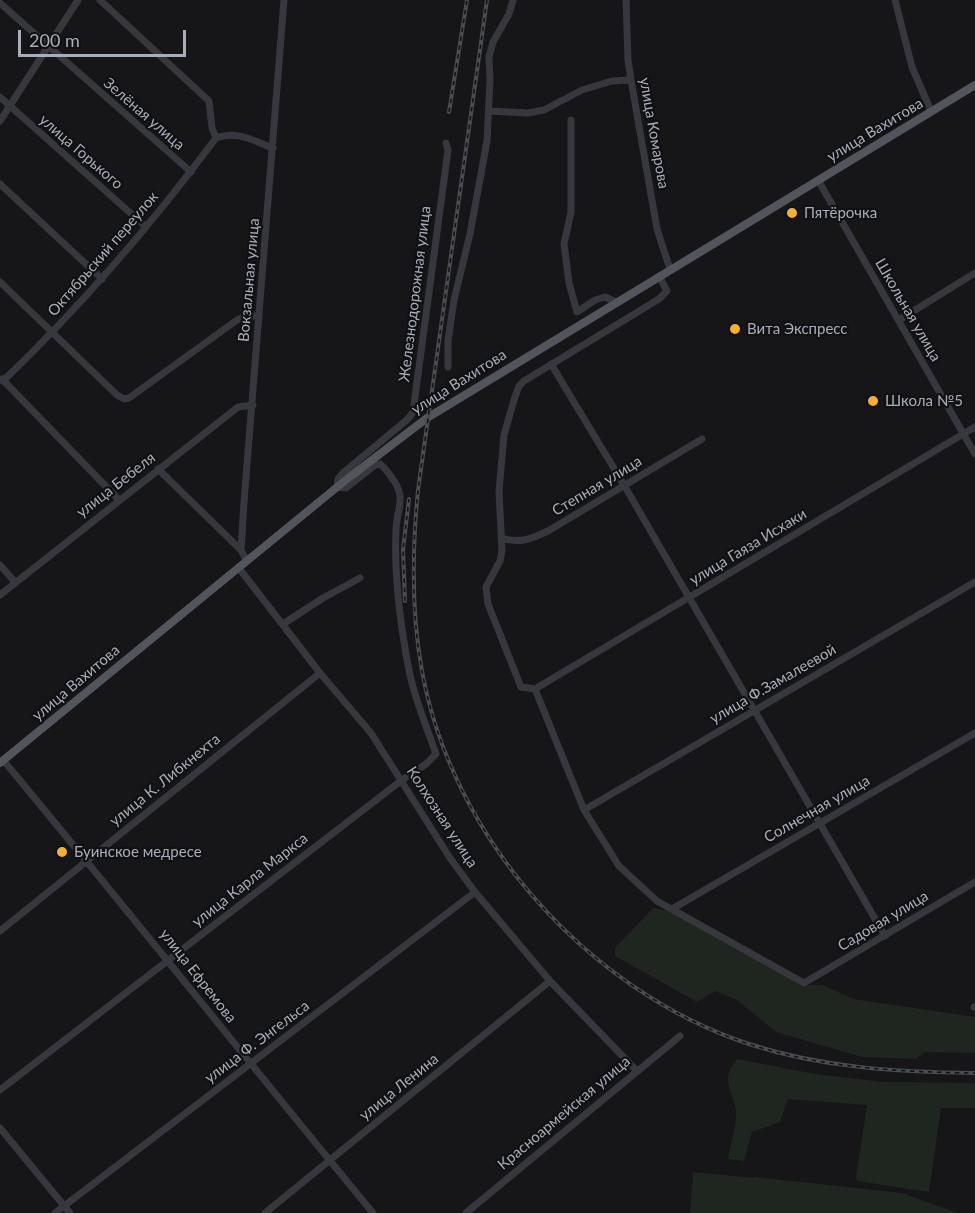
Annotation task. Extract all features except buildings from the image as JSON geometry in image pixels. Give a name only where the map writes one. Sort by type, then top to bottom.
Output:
[{"type":"main road","name":"улица Вахитова","points":[[1,760],[246,560],[427,418],[975,85]]},
{"type":"street","points":[[0,121],[78,0]]},
{"type":"street","points":[[100,0],[209,101],[216,138],[231,134],[246,137],[273,148]]},
{"type":"street","name":"Вокзальная улица","points":[[241,550],[284,0]]},
{"type":"street","points":[[448,367],[448,341],[454,300],[470,234],[487,141],[489,57],[493,42],[509,14],[513,0]]},
{"type":"street","name":"улица Комарова","points":[[626,0],[631,81],[657,229],[670,269]]},
{"type":"street","points":[[895,0],[912,67],[931,111]]},
{"type":"street","name":"Зелёная улица","points":[[0,3],[191,172]]},
{"type":"street","points":[[489,111],[528,113],[544,110],[582,90],[612,81],[631,81]]},
{"type":"street","name":"улица Горького","points":[[0,98],[145,226]]},
{"type":"street","points":[[571,120],[570,212],[564,244],[573,301],[577,312],[595,300],[605,297],[616,302]]},
{"type":"street","name":"Октябрьский переулок","points":[[2,379],[53,333],[102,279],[191,172],[216,138]]},
{"type":"street","name":"Железнодорожная улица","points":[[337,487],[338,479],[343,472],[408,419],[413,411],[448,150],[446,143]]},
{"type":"street","name":"Школьная улица","points":[[818,180],[975,454]]},
{"type":"street","points":[[0,184],[102,279]]},
{"type":"street","points":[[899,320],[975,273]]},
{"type":"street","points":[[659,276],[667,291],[659,299],[519,386],[504,435],[500,462],[502,551],[500,561],[486,587],[488,604],[521,687],[535,690],[584,810],[619,866],[657,901],[672,909]]},
{"type":"street","points":[[0,282],[117,395],[124,399],[129,398],[237,320],[246,316],[259,316]]},
{"type":"street","points":[[551,364],[624,485],[885,936]]},
{"type":"street","points":[[2,379],[119,500]]},
{"type":"street","name":"улица Бебеля","points":[[0,595],[238,407],[253,405]]},
{"type":"street","name":"улица Гаяза Исхаки","points":[[535,690],[975,427]]},
{"type":"street","name":"Степная улица","points":[[501,538],[513,542],[535,538],[702,439]]},
{"type":"street","name":"улица Карла Маркса","points":[[0,1090],[402,780],[426,764],[436,754],[411,677],[398,591],[396,528],[401,496],[398,487],[380,464],[375,465],[346,488],[337,487]]},
{"type":"street","points":[[158,469],[241,550],[246,560]]},
{"type":"street","points":[[0,565],[15,582]]},
{"type":"street","name":"Колхозная улица","points":[[238,567],[370,733],[474,892],[550,981],[636,1070]]},
{"type":"street","points":[[283,624],[323,598],[360,579]]},
{"type":"street","name":"улица Ф.Замалеевой","points":[[584,810],[975,582]]},
{"type":"street","name":"улица К. Либкнехта","points":[[0,931],[320,672]]},
{"type":"street","name":"Солнечная улица","points":[[672,909],[975,733]]},
{"type":"street","name":"улица Ефремова","points":[[1,760],[87,860],[373,1213]]},
{"type":"street","name":"Садовая улица","points":[[672,909],[804,983],[975,882]]},
{"type":"street","name":"улица Ф. Энгельса","points":[[55,1213],[474,892]]},
{"type":"street","name":"улица Ленина","points":[[265,1213],[550,981]]},
{"type":"street","name":"Красноармейская улица","points":[[466,1213],[680,1035]]},
{"type":"street","points":[[0,1128],[70,1213]]},
{"type":"shaded area","points":[[653,908],[671,911],[803,985],[823,985],[853,999],[975,1017],[975,1053],[925,1052],[915,1059],[862,1057],[776,1032],[737,1000],[715,991],[697,1002],[615,956],[615,948]]},
{"type":"shaded area","points":[[737,1059],[815,1074],[883,1082],[975,1083],[975,1108],[941,1108],[929,1192],[857,1181],[867,1105],[788,1099],[780,1122],[752,1132],[744,1161],[728,1159],[736,1112],[728,1079]]},
{"type":"shaded area","points":[[693,1172],[902,1193],[958,1213],[690,1213]]},
{"type":"railway","points":[[449,112],[467,0]]},
{"type":"railway","points":[[487,0],[418,490],[414,558],[414,603],[422,671],[438,733],[463,792],[496,848],[536,900],[583,947],[634,987],[690,1020],[749,1044],[805,1059],[889,1070],[975,1073]]},
{"type":"railway","points":[[405,601],[403,550],[409,499]]},
{"type":"place","name":"Пятёрочка","points":[[792,213]]},
{"type":"place","name":"Вита Экспресс","points":[[735,329]]},
{"type":"place","name":"Школа №5","points":[[873,401]]},
{"type":"place","name":"Буинское медресе","points":[[62,852]]}]
